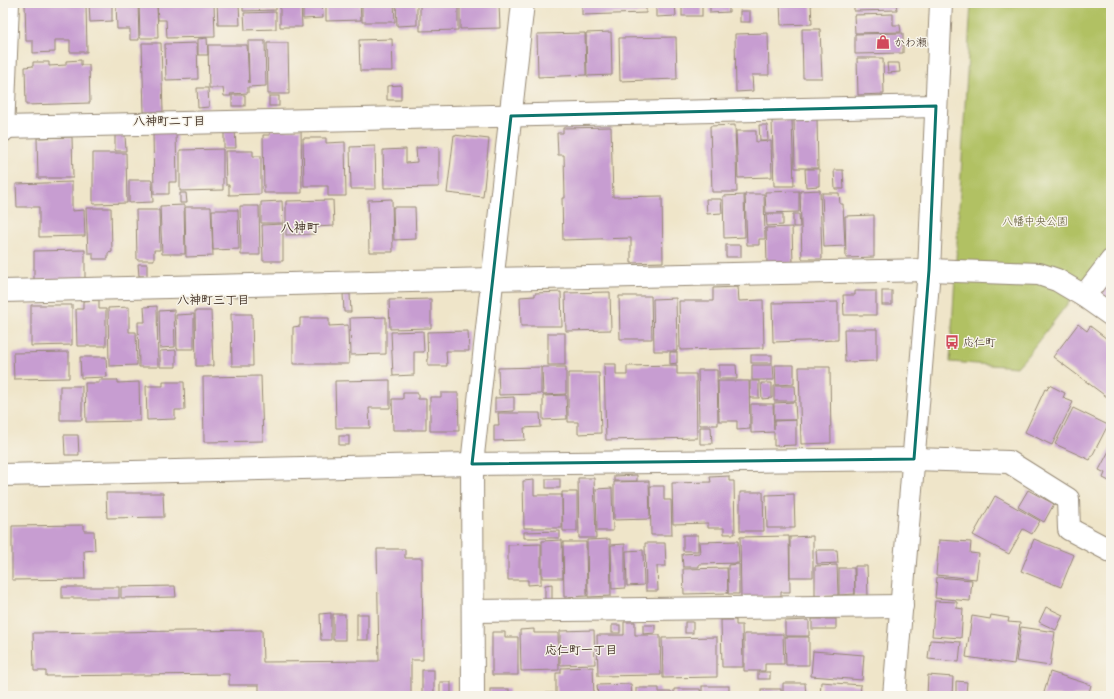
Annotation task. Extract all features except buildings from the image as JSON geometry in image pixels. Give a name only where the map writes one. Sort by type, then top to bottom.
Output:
[{"type":"street","points":[[3,131],[8,3]]},
{"type":"street","points":[[473,696],[472,464],[523,3]]},
{"type":"street","points":[[894,696],[929,270],[941,3]]},
{"type":"street","points":[[3,127],[936,106]]},
{"type":"street","points":[[1084,296],[1111,261]]},
{"type":"street","points":[[3,291],[929,270],[1039,274],[1057,280],[1084,296],[1111,315]]},
{"type":"street","points":[[3,475],[472,464],[914,459],[1009,462],[1068,499],[1069,529],[1111,551]]},
{"type":"street","points":[[473,611],[902,606]]},
{"type":"highlighted area","points":[[936,106],[929,270],[914,459],[472,464],[511,116]]},
{"type":"green space","name":"八幡中央公園","points":[[971,3],[1111,3],[1111,248],[1017,367],[950,362]]},
{"type":"place","name":"かわ瀬","points":[[883,42]]},
{"type":"place","name":"応仁町","points":[[952,342]]},
{"type":"district","name":"八神町二丁目","points":[[169,120]]},
{"type":"district","name":"八神町","points":[[300,227]]},
{"type":"district","name":"八神町三丁目","points":[[213,299]]},
{"type":"district","name":"応仁町一丁目","points":[[581,649]]}]
